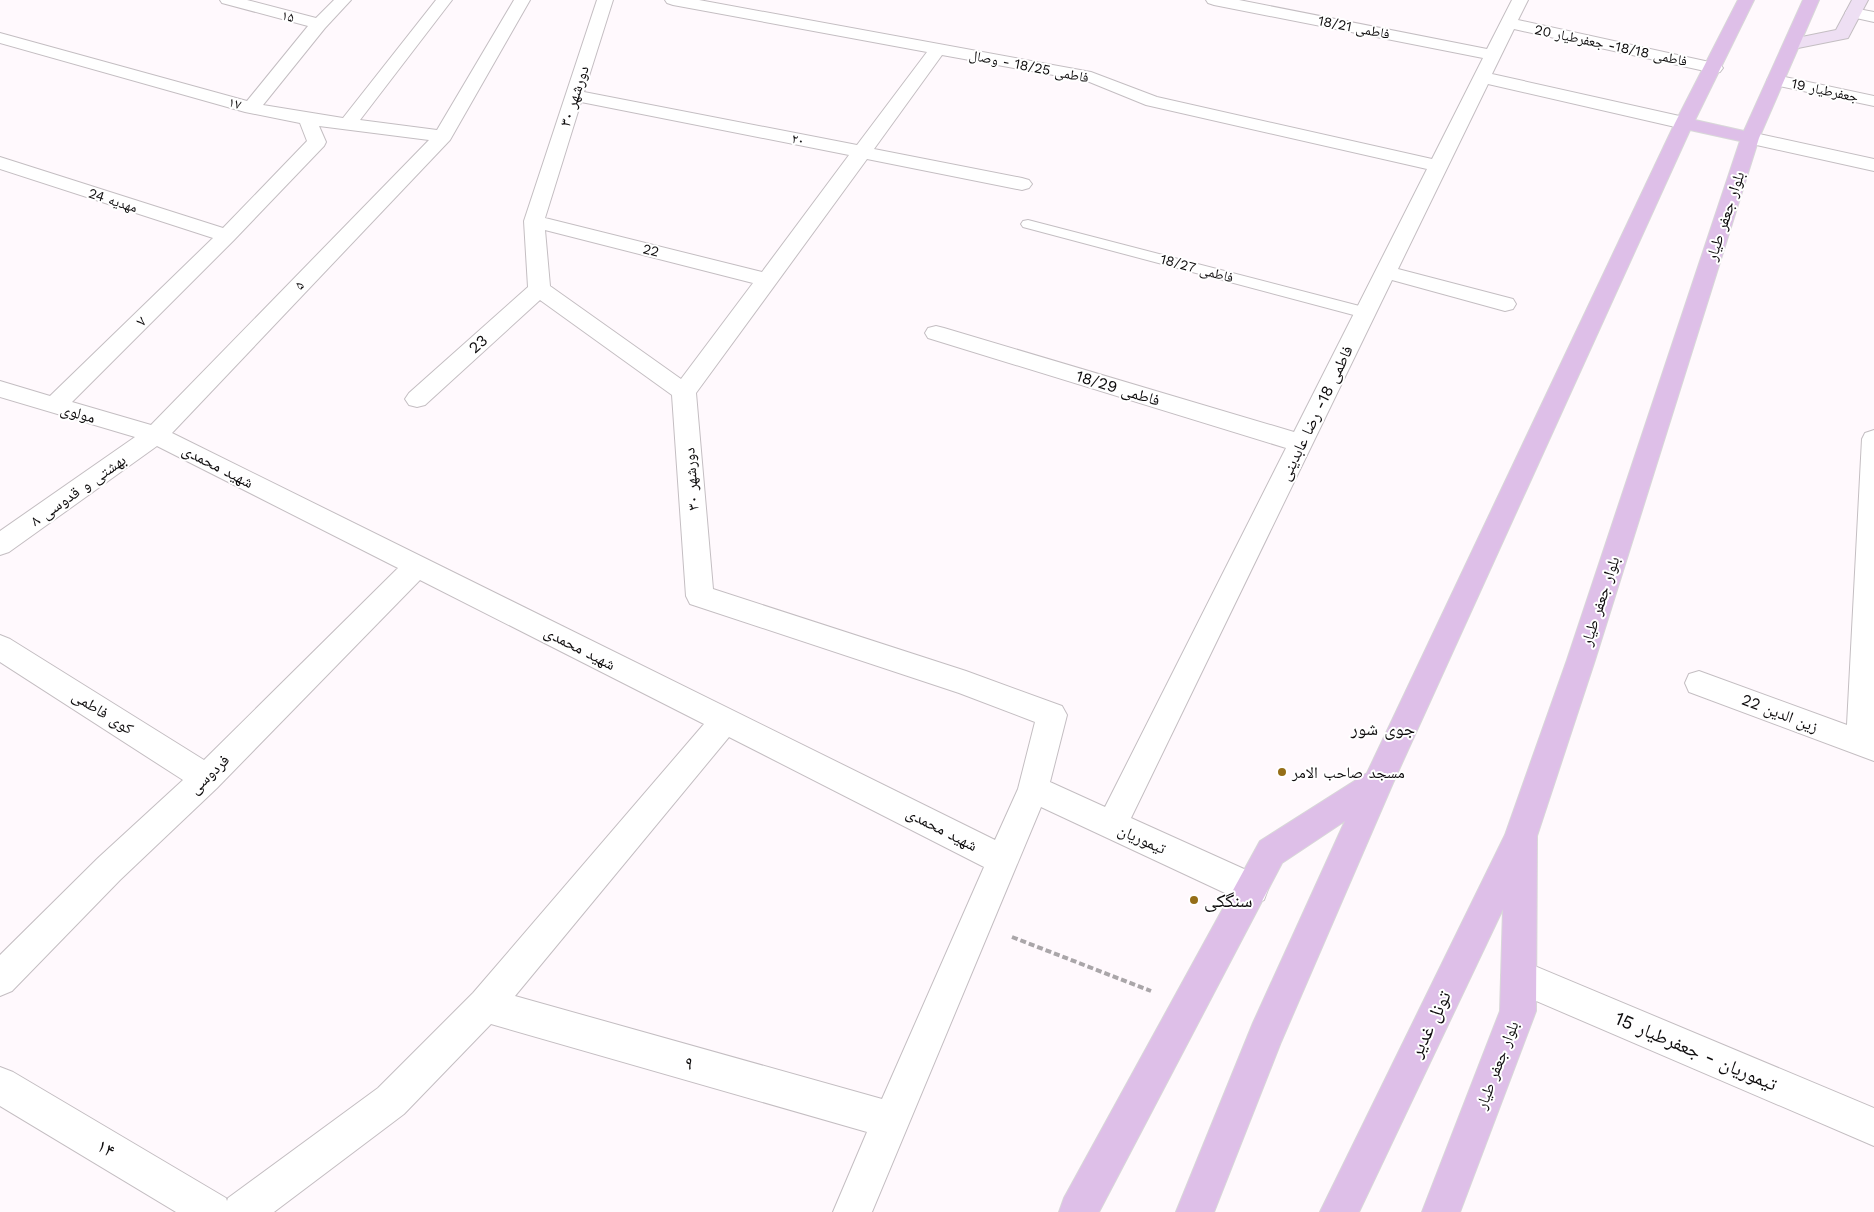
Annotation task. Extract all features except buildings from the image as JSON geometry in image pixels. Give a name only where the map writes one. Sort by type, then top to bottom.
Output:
[{"type":"main road","points":[[1195,1211],[1266,1036],[1378,783],[1684,123],[1714,68],[1746,0]]},
{"type":"main road","name":"بلوار جعفر طیار","points":[[1442,1212],[1518,1011],[1521,836],[1584,650],[1750,138],[1811,0]]},
{"type":"main road","points":[[1793,44],[1842,34],[1857,6]]},
{"type":"main road","points":[[1684,123],[1750,138]]},
{"type":"main road","points":[[1078,1212],[1271,852],[1378,783]]},
{"type":"main road","name":"تونل غدیر","points":[[1339,1212],[1521,836]]},
{"type":"street","name":"۱۵","points":[[228,0],[319,24]]},
{"type":"street","points":[[252,108],[319,24],[343,0]]},
{"type":"street","points":[[348,124],[444,0]]},
{"type":"street","name":"۵","points":[[156,435],[443,136],[522,0]]},
{"type":"street","name":"دورشهر ۳۰","points":[[539,289],[534,221],[605,0]]},
{"type":"street","name":"فاطمی 18/25 - وصال","points":[[673,0],[1091,77],[1152,101],[1438,166]]},
{"type":"street","name":"فاطمی 18/21","points":[[1214,0],[1493,54]]},
{"type":"street","name":"فاطمی 18- رضا عابدینی","points":[[1112,825],[1520,0]]},
{"type":"street","points":[[1857,6],[1874,17]]},
{"type":"street","name":"فاطمی 18/18- جعفرطیار 20","points":[[1508,23],[1714,68]]},
{"type":"street","name":"۱۷","points":[[0,38],[252,108],[307,120],[443,136]]},
{"type":"street","points":[[539,289],[684,392],[938,49]]},
{"type":"street","points":[[1482,78],[1684,123]]},
{"type":"street","name":"جعفرطیار 19","points":[[1776,80],[1874,101]]},
{"type":"street","name":"۲۰","points":[[574,95],[1022,184]]},
{"type":"street","name":"۷","points":[[54,406],[227,236],[318,142],[307,120]]},
{"type":"street","points":[[1750,138],[1874,165]]},
{"type":"street","name":"مهدیه 24","points":[[0,163],[227,236]]},
{"type":"street","name":"22","points":[[534,221],[768,280]]},
{"type":"street","points":[[1386,272],[1505,304]]},
{"type":"street","name":"23","points":[[417,400],[539,289]]},
{"type":"street","name":"فاطمی 18/29","points":[[936,333],[1300,443]]},
{"type":"street","name":"مولوی","points":[[0,389],[156,435]]},
{"type":"street","name":"دورشهر ۳۰","points":[[684,392],[700,596],[966,683],[1052,715],[1033,789]]},
{"type":"street","name":"بهشتی و قدوسی ۸","points":[[0,545],[156,435]]},
{"type":"street","name":"شهید محمدی","points":[[156,435],[1003,860]]},
{"type":"street","name":"زین الدین 22","points":[[1699,682],[1867,746],[1874,439]]},
{"type":"street","name":"فردوسی","points":[[0,980],[109,869],[206,778],[417,566]]},
{"type":"street","name":"کوی فاطمی","points":[[0,647],[206,778]]},
{"type":"street","points":[[242,1212],[391,1101],[485,1005],[725,720]]},
{"type":"street","points":[[852,1212],[1033,789]]},
{"type":"street","name":"تیموریان","points":[[1033,789],[1252,889]]},
{"type":"street","name":"تیموریان - جعفرطیار 15","points":[[1518,976],[1874,1127]]},
{"type":"street","name":"۹","points":[[485,1005],[892,1120]]},
{"type":"street","name":"۱۴","points":[[0,1085],[212,1212]]},
{"type":"lane","name":"فاطمی 18/27","points":[[1028,224],[1365,313]]},
{"type":"path","points":[[977,923],[1189,1006]]},
{"type":"place","name":"مسجد صاحب الامر","points":[[1282,772]]},
{"type":"place","name":"سنگکی","points":[[1194,900]]},
{"type":"district","name":"جوی شور","points":[[1383,728]]}]
